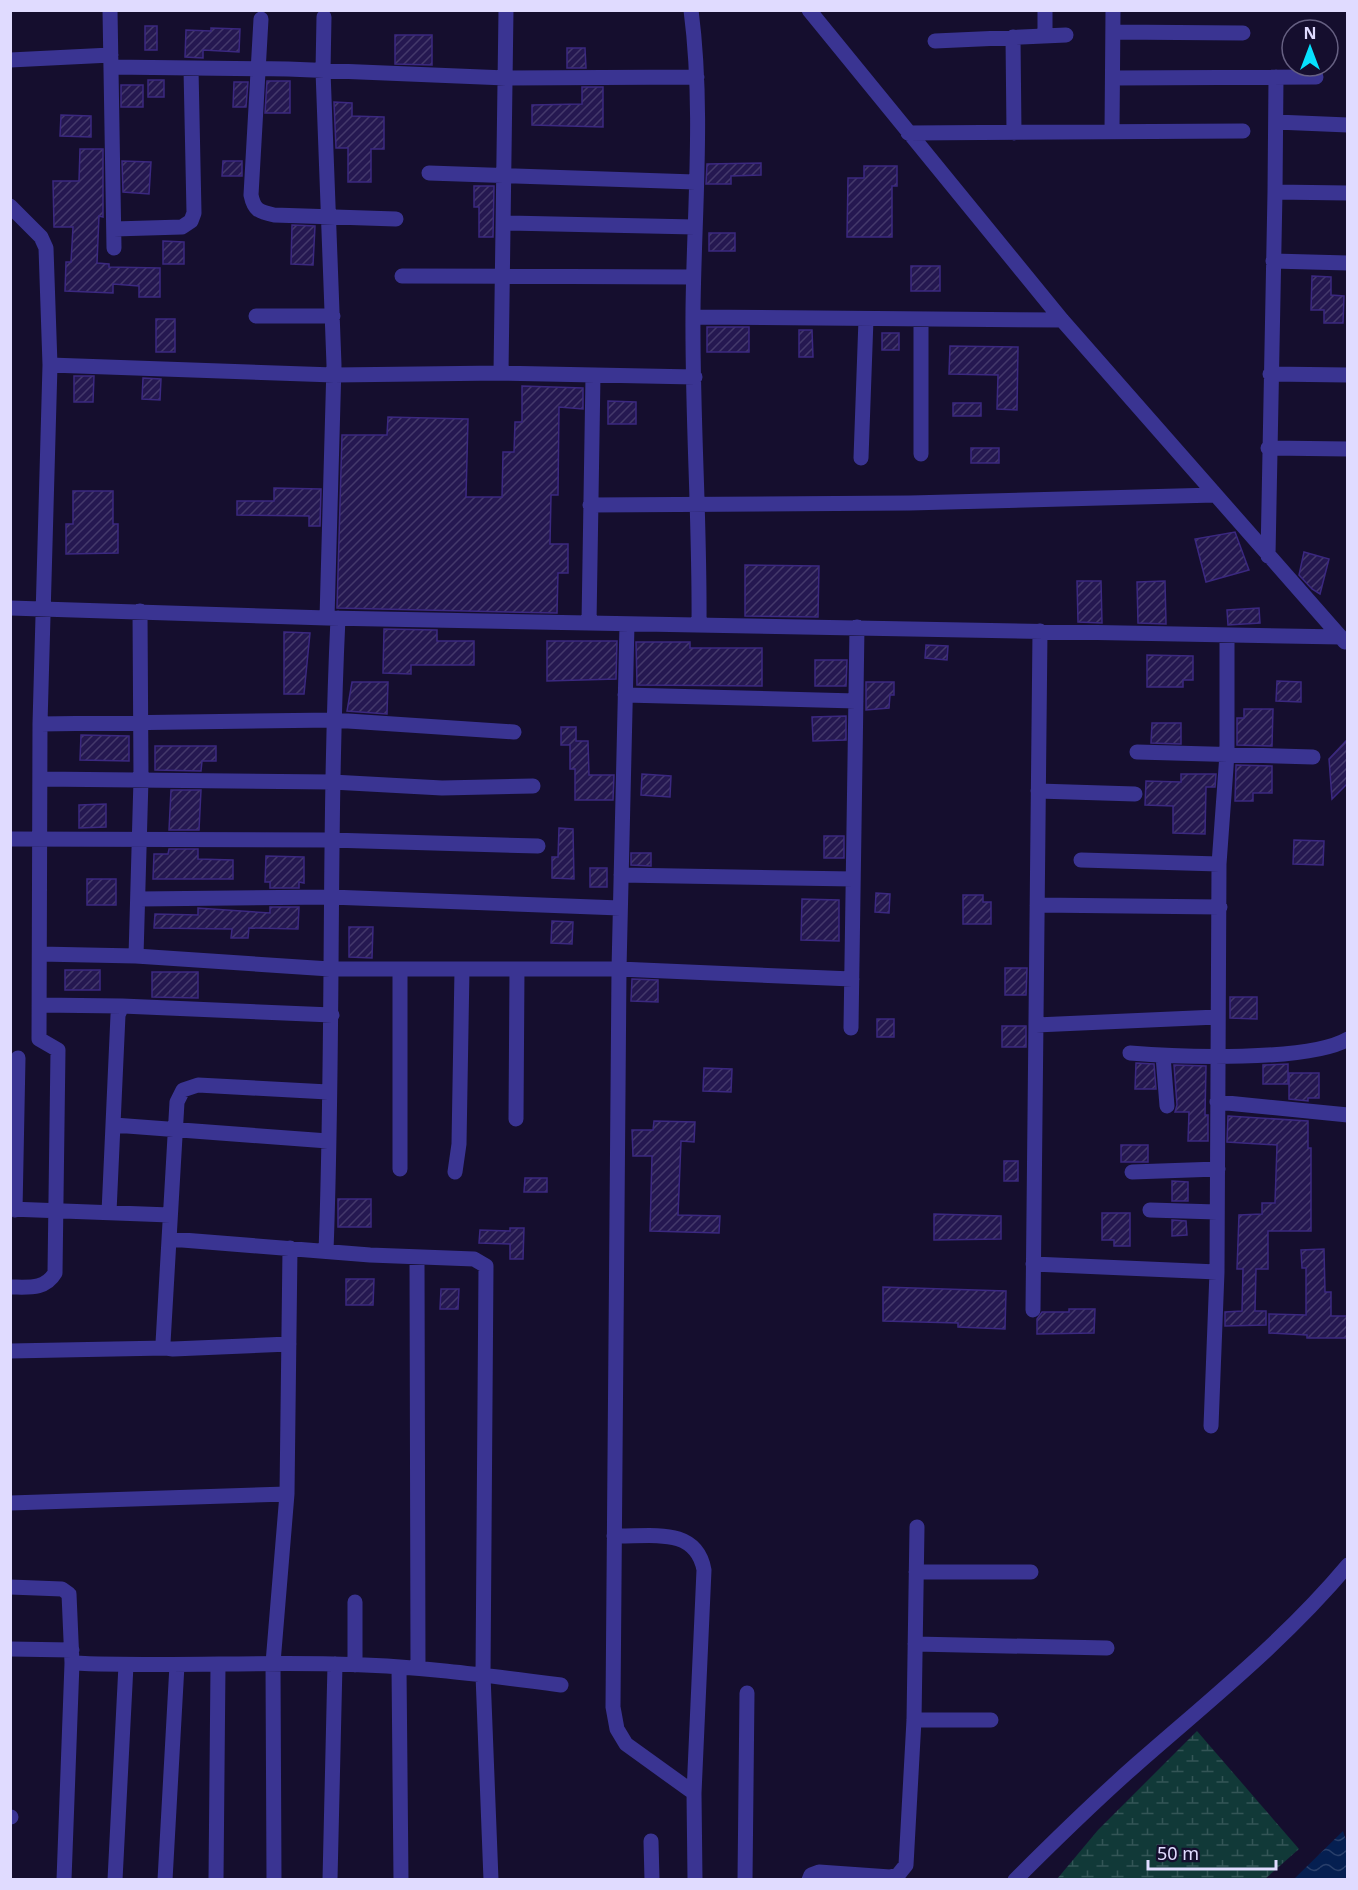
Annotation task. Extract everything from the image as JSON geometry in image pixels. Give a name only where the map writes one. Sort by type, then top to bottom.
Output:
[{"type":"street","points":[[110,10],[114,248]]},
{"type":"street","points":[[501,373],[506,10]]},
{"type":"street","points":[[691,10],[697,77],[693,318],[699,502],[699,625]]},
{"type":"street","points":[[809,10],[1062,320],[1344,641]]},
{"type":"street","points":[[1045,10],[1045,36]]},
{"type":"street","points":[[1112,132],[1115,78],[1113,10]]},
{"type":"street","points":[[324,17],[323,71],[333,316],[333,720],[330,840],[332,1015],[328,1092],[326,1251]]},
{"type":"street","points":[[261,20],[256,69],[251,195],[254,206],[259,212],[274,215],[396,219]]},
{"type":"street","points":[[1113,32],[1243,33]]},
{"type":"street","points":[[935,41],[1066,35]]},
{"type":"street","points":[[1012,37],[1014,133]]},
{"type":"street","points":[[10,60],[111,61],[191,69],[256,69],[506,78],[697,77]]},
{"type":"street","points":[[114,229],[182,227],[191,221],[194,213],[191,69]]},
{"type":"street","points":[[1268,556],[1268,448],[1276,77]]},
{"type":"street","points":[[1115,78],[1280,77]]},
{"type":"street","points":[[1276,122],[1347,125]]},
{"type":"street","points":[[908,133],[1243,131]]},
{"type":"street","points":[[429,173],[695,182]]},
{"type":"street","points":[[1275,192],[1347,193]]},
{"type":"street","points":[[10,206],[41,237],[46,248],[50,365],[40,724],[39,1039],[58,1050],[56,1262],[50,1281],[42,1286],[10,1287]]},
{"type":"street","points":[[504,223],[695,227]]},
{"type":"street","points":[[1273,261],[1347,263]]},
{"type":"street","points":[[402,276],[504,274],[693,277]]},
{"type":"street","points":[[256,316],[333,316]]},
{"type":"street","points":[[693,318],[1062,320]]},
{"type":"street","points":[[861,458],[867,320]]},
{"type":"street","points":[[921,320],[921,454]]},
{"type":"street","points":[[50,365],[333,375],[501,373],[695,376]]},
{"type":"street","points":[[1270,374],[1347,375]]},
{"type":"street","points":[[589,622],[593,375]]},
{"type":"street","points":[[1268,448],[1347,449]]},
{"type":"street","points":[[590,505],[699,502],[910,503],[1215,495]]},
{"type":"street","points":[[10,608],[332,618],[1227,635],[1344,641]]},
{"type":"street","points":[[136,956],[141,778],[140,611]]},
{"type":"street","points":[[627,624],[619,969],[613,1707],[617,1729],[626,1744],[694,1793]]},
{"type":"street","points":[[851,1028],[857,627]]},
{"type":"street","points":[[1033,1310],[1040,631]]},
{"type":"street","points":[[1211,1426],[1217,1272],[1219,864],[1227,754],[1227,635]]},
{"type":"street","points":[[625,695],[856,701]]},
{"type":"street","points":[[40,724],[333,720],[514,732]]},
{"type":"street","points":[[1137,752],[1313,757]]},
{"type":"street","points":[[40,779],[141,778],[332,782],[442,788],[533,786]]},
{"type":"street","points":[[1038,792],[1135,794]]},
{"type":"street","points":[[10,839],[330,840],[538,846]]},
{"type":"street","points":[[1081,860],[1219,864]]},
{"type":"street","points":[[621,875],[853,879]]},
{"type":"street","points":[[139,899],[330,897],[620,908]]},
{"type":"street","points":[[1037,905],[1220,907]]},
{"type":"street","points":[[40,954],[136,956],[330,969],[619,969],[852,979]]},
{"type":"street","points":[[400,969],[400,1169]]},
{"type":"street","points":[[455,1172],[459,1144],[462,969]]},
{"type":"street","points":[[516,1119],[517,969]]},
{"type":"street","points":[[39,1005],[122,1006],[332,1015]]},
{"type":"street","points":[[109,1212],[118,1015],[122,1006]]},
{"type":"street","points":[[1036,1024],[1217,1017]]},
{"type":"street","points":[[1130,1053],[1163,1056],[1218,1056],[1322,1049],[1347,1039]]},
{"type":"street","points":[[1163,1056],[1167,1106]]},
{"type":"street","points":[[18,1058],[13,1210],[170,1215]]},
{"type":"street","points":[[166,1348],[163,1336],[174,1131],[179,1094],[188,1087],[198,1085],[328,1092]]},
{"type":"street","points":[[1217,1102],[1347,1114]]},
{"type":"street","points":[[114,1125],[328,1141]]},
{"type":"street","points":[[1132,1172],[1218,1169]]},
{"type":"street","points":[[1150,1210],[1217,1212]]},
{"type":"street","points":[[170,1239],[474,1259],[486,1266],[483,1675],[491,1880]]},
{"type":"street","points":[[274,1880],[273,1663],[287,1494],[290,1248]]},
{"type":"street","points":[[417,1257],[418,1668]]},
{"type":"street","points":[[1033,1264],[1217,1272]]},
{"type":"street","points":[[10,1351],[289,1344]]},
{"type":"street","points":[[10,1503],[287,1494]]},
{"type":"street","points":[[808,1880],[811,1875],[819,1872],[890,1877],[903,1870],[906,1865],[914,1720],[917,1527]]},
{"type":"street","points":[[614,1536],[677,1538],[689,1541],[702,1556],[704,1570],[694,1793],[695,1880]]},
{"type":"street","points":[[1015,1880],[1138,1763],[1257,1662],[1323,1596],[1347,1565]]},
{"type":"street","points":[[916,1572],[1031,1572]]},
{"type":"street","points":[[10,1587],[62,1588],[69,1594],[72,1657],[64,1880]]},
{"type":"street","points":[[355,1602],[355,1665]]},
{"type":"street","points":[[915,1644],[1107,1648]]},
{"type":"street","points":[[10,1649],[126,1665],[335,1664],[418,1668],[561,1685]]},
{"type":"street","points":[[330,1880],[335,1664]]},
{"type":"street","points":[[115,1880],[126,1665]]},
{"type":"street","points":[[165,1880],[177,1665]]},
{"type":"street","points":[[216,1880],[218,1665]]},
{"type":"street","points":[[399,1667],[401,1880]]},
{"type":"street","points":[[745,1880],[747,1693]]},
{"type":"street","points":[[914,1720],[991,1720]]},
{"type":"street","points":[[651,1841],[652,1880]]},
{"type":"green space","points":[[1197,1731],[1299,1849],[1265,1879],[1057,1879],[1098,1830]]},
{"type":"water","points":[[1343,1831],[1347,1843],[1347,1879],[1294,1879]]},
{"type":"building","points":[[145,26],[157,26],[157,50],[145,50]]},
{"type":"building","points":[[211,28],[240,29],[239,52],[203,50],[203,58],[185,57],[186,30],[211,31]]},
{"type":"building","points":[[395,35],[432,35],[432,65],[395,64]]},
{"type":"building","points":[[567,48],[585,48],[586,68],[567,68]]},
{"type":"building","points":[[148,80],[164,80],[164,97],[148,97]]},
{"type":"building","points":[[267,81],[290,81],[290,113],[265,113]]},
{"type":"building","points":[[234,82],[248,82],[246,107],[233,107]]},
{"type":"building","points":[[121,85],[143,85],[143,107],[121,107]]},
{"type":"building","points":[[582,87],[603,87],[603,127],[532,125],[532,105],[582,104]]},
{"type":"building","points":[[334,102],[352,103],[352,116],[384,117],[384,149],[371,149],[371,182],[348,182],[348,148],[336,148]]},
{"type":"building","points":[[61,115],[91,116],[91,137],[60,136]]},
{"type":"building","points":[[80,149],[103,149],[103,217],[99,216],[97,263],[109,264],[109,267],[160,268],[160,297],[139,297],[139,286],[113,284],[113,293],[65,291],[66,262],[71,262],[73,227],[54,227],[53,181],[79,181]]},
{"type":"building","points":[[122,161],[151,162],[149,194],[123,192]]},
{"type":"building","points":[[223,161],[242,161],[242,176],[222,176]]},
{"type":"building","points":[[761,163],[761,175],[731,176],[731,184],[706,184],[707,164]]},
{"type":"building","points":[[864,166],[897,166],[897,186],[892,186],[892,237],[847,237],[848,178],[864,178]]},
{"type":"building","points":[[474,186],[494,186],[493,237],[479,237],[479,207],[474,207]]},
{"type":"building","points":[[292,225],[315,226],[313,265],[291,264]]},
{"type":"building","points":[[709,233],[735,233],[735,251],[709,251]]},
{"type":"building","points":[[163,241],[184,242],[184,264],[163,264]]},
{"type":"building","points":[[911,266],[940,266],[940,291],[911,291]]},
{"type":"building","points":[[1312,276],[1331,277],[1331,295],[1344,296],[1343,323],[1324,323],[1324,310],[1311,310]]},
{"type":"building","points":[[156,319],[175,319],[175,352],[156,352]]},
{"type":"building","points":[[707,327],[749,327],[749,352],[707,352]]},
{"type":"building","points":[[799,330],[812,330],[813,357],[799,357]]},
{"type":"building","points":[[882,333],[899,333],[899,350],[882,350]]},
{"type":"building","points":[[950,346],[1018,347],[1017,410],[997,409],[998,375],[949,374]]},
{"type":"building","points":[[74,376],[94,376],[93,402],[74,402]]},
{"type":"building","points":[[143,378],[161,379],[160,400],[142,399]]},
{"type":"building","points":[[522,386],[583,388],[583,409],[559,407],[558,495],[551,495],[550,544],[568,544],[568,573],[558,573],[557,613],[337,608],[342,435],[387,435],[388,417],[468,419],[466,497],[502,497],[503,452],[514,452],[515,422],[522,422]]},
{"type":"building","points":[[608,401],[636,402],[636,424],[608,424]]},
{"type":"building","points":[[953,403],[981,403],[981,416],[953,416]]},
{"type":"building","points":[[971,448],[999,448],[999,463],[971,463]]},
{"type":"building","points":[[274,488],[321,489],[320,526],[309,526],[309,516],[237,515],[237,501],[274,501]]},
{"type":"building","points":[[73,491],[113,491],[113,524],[118,524],[118,553],[66,554],[66,524],[73,524]]},
{"type":"building","points":[[1235,532],[1249,570],[1206,582],[1195,539]]},
{"type":"building","points":[[1304,552],[1329,559],[1320,594],[1299,575]]},
{"type":"building","points":[[745,565],[819,566],[818,617],[745,616]]},
{"type":"building","points":[[1077,581],[1101,581],[1102,623],[1078,622]]},
{"type":"building","points":[[1165,581],[1166,624],[1138,623],[1137,582]]},
{"type":"building","points":[[1259,608],[1260,623],[1228,625],[1227,610]]},
{"type":"building","points":[[384,629],[437,630],[437,641],[474,641],[474,665],[411,665],[411,674],[383,673]]},
{"type":"building","points":[[284,632],[310,633],[304,694],[284,694]]},
{"type":"building","points":[[547,641],[617,641],[616,679],[547,681]]},
{"type":"building","points":[[636,642],[690,642],[690,648],[762,648],[762,686],[637,685]]},
{"type":"building","points":[[926,645],[948,646],[947,660],[925,658]]},
{"type":"building","points":[[1147,655],[1193,656],[1193,680],[1183,680],[1183,687],[1147,687]]},
{"type":"building","points":[[815,660],[847,660],[846,686],[815,686]]},
{"type":"building","points":[[1277,681],[1301,682],[1301,702],[1276,701]]},
{"type":"building","points":[[352,682],[388,682],[387,714],[347,711]]},
{"type":"building","points":[[866,682],[894,682],[894,695],[890,695],[889,708],[866,710]]},
{"type":"building","points":[[1244,709],[1273,709],[1272,746],[1237,745],[1237,718],[1244,718]]},
{"type":"building","points":[[846,716],[846,740],[813,741],[812,717]]},
{"type":"building","points":[[1152,723],[1181,723],[1181,744],[1151,743]]},
{"type":"building","points":[[561,727],[576,727],[576,741],[588,741],[589,775],[614,775],[613,800],[575,800],[575,769],[570,769],[570,745],[561,745]]},
{"type":"building","points":[[81,735],[129,736],[129,761],[80,760]]},
{"type":"building","points":[[1347,740],[1347,784],[1332,799],[1329,759]]},
{"type":"building","points":[[155,746],[216,746],[216,761],[202,761],[201,771],[155,770]]},
{"type":"building","points":[[1236,765],[1272,766],[1272,793],[1253,793],[1253,801],[1235,801]]},
{"type":"building","points":[[642,774],[671,776],[670,797],[641,795]]},
{"type":"building","points":[[1181,774],[1216,774],[1215,787],[1206,787],[1205,834],[1173,833],[1173,806],[1145,805],[1146,781],[1181,782]]},
{"type":"building","points":[[171,790],[201,790],[199,830],[169,830]]},
{"type":"building","points":[[106,804],[106,827],[79,828],[79,805]]},
{"type":"building","points":[[559,828],[573,829],[574,879],[552,878],[552,857],[558,857]]},
{"type":"building","points":[[824,836],[844,836],[844,858],[824,858]]},
{"type":"building","points":[[1294,840],[1324,841],[1323,865],[1293,864]]},
{"type":"building","points":[[169,849],[198,849],[198,859],[233,860],[233,879],[153,879],[154,854],[168,854]]},
{"type":"building","points":[[631,853],[651,853],[651,866],[631,865]]},
{"type":"building","points":[[266,856],[304,857],[304,883],[299,882],[299,888],[270,888],[270,882],[265,882]]},
{"type":"building","points":[[590,868],[607,868],[607,887],[590,887]]},
{"type":"building","points":[[87,879],[116,879],[116,905],[87,905]]},
{"type":"building","points":[[876,893],[890,894],[889,913],[875,912]]},
{"type":"building","points":[[963,895],[983,895],[983,902],[991,902],[991,924],[963,924]]},
{"type":"building","points":[[802,899],[839,900],[839,941],[801,940]]},
{"type":"building","points":[[270,907],[299,907],[298,929],[249,928],[248,938],[231,938],[232,929],[154,928],[155,914],[198,915],[198,908],[270,913]]},
{"type":"building","points":[[552,921],[573,922],[572,944],[551,943]]},
{"type":"building","points":[[349,927],[373,927],[372,958],[349,957]]},
{"type":"building","points":[[1005,968],[1027,968],[1026,995],[1005,995]]},
{"type":"building","points":[[65,970],[100,970],[100,990],[65,990]]},
{"type":"building","points":[[152,972],[198,972],[198,998],[152,997]]},
{"type":"building","points":[[632,979],[658,980],[658,1002],[631,1001]]},
{"type":"building","points":[[1230,997],[1257,997],[1257,1019],[1230,1018]]},
{"type":"building","points":[[877,1019],[894,1019],[894,1037],[877,1037]]},
{"type":"building","points":[[1002,1026],[1026,1026],[1026,1047],[1002,1047]]},
{"type":"building","points":[[1136,1063],[1154,1064],[1156,1089],[1135,1089]]},
{"type":"building","points":[[1288,1064],[1288,1084],[1263,1084],[1263,1065]]},
{"type":"building","points":[[1174,1065],[1206,1066],[1205,1115],[1208,1115],[1208,1141],[1188,1141],[1189,1112],[1175,1112],[1177,1105]]},
{"type":"building","points":[[704,1068],[732,1069],[731,1092],[703,1091]]},
{"type":"building","points":[[1289,1073],[1319,1073],[1319,1098],[1308,1098],[1308,1101],[1289,1099]]},
{"type":"building","points":[[1228,1116],[1308,1121],[1308,1148],[1311,1148],[1311,1231],[1268,1231],[1268,1269],[1256,1269],[1255,1311],[1266,1311],[1266,1325],[1225,1326],[1225,1312],[1242,1311],[1243,1269],[1237,1269],[1239,1215],[1262,1214],[1262,1203],[1275,1203],[1277,1145],[1227,1142]]},
{"type":"building","points":[[654,1121],[695,1122],[694,1142],[681,1141],[678,1215],[720,1216],[719,1233],[650,1231],[652,1156],[633,1156],[632,1130],[653,1130]]},
{"type":"building","points":[[1121,1145],[1148,1145],[1148,1162],[1121,1162]]},
{"type":"building","points":[[1004,1161],[1018,1161],[1018,1181],[1004,1181]]},
{"type":"building","points":[[525,1178],[547,1178],[547,1192],[524,1192]]},
{"type":"building","points":[[1172,1181],[1188,1182],[1188,1201],[1172,1201]]},
{"type":"building","points":[[338,1199],[371,1199],[371,1227],[338,1227]]},
{"type":"building","points":[[1102,1213],[1130,1213],[1130,1246],[1114,1246],[1114,1240],[1102,1240]]},
{"type":"building","points":[[934,1214],[1001,1216],[1001,1239],[934,1240]]},
{"type":"building","points":[[1172,1220],[1186,1221],[1187,1235],[1172,1236]]},
{"type":"building","points":[[510,1228],[524,1228],[523,1259],[510,1259],[510,1244],[479,1243],[480,1230],[510,1231]]},
{"type":"building","points":[[1324,1249],[1325,1292],[1331,1292],[1331,1316],[1347,1316],[1347,1338],[1307,1338],[1307,1335],[1269,1333],[1269,1314],[1306,1315],[1306,1268],[1302,1268],[1301,1250]]},
{"type":"building","points":[[346,1279],[374,1279],[373,1305],[346,1305]]},
{"type":"building","points":[[883,1287],[1006,1291],[1005,1329],[958,1327],[958,1323],[883,1321]]},
{"type":"building","points":[[441,1289],[459,1289],[458,1309],[440,1309]]},
{"type":"building","points":[[1069,1309],[1095,1309],[1094,1333],[1037,1334],[1037,1319],[1042,1312],[1069,1312]]}]
